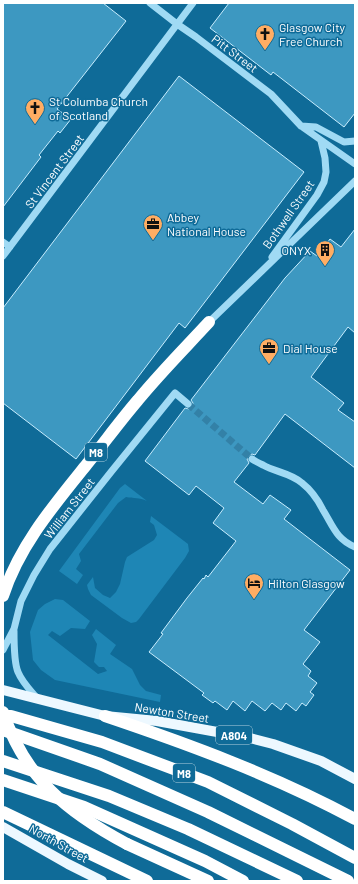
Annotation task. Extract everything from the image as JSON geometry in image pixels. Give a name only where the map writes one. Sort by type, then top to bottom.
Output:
[{"type":"highway","name":"M8","points":[[3,596],[6,586],[19,559],[38,526],[138,400],[209,322]]},
{"type":"highway","points":[[3,712],[22,754],[46,787],[64,804],[94,826],[126,844],[203,881]]},
{"type":"highway","name":"M8","points":[[3,716],[11,716],[102,742],[208,782],[292,824],[355,858]]},
{"type":"highway","points":[[105,716],[204,750],[256,771],[323,802],[355,819]]},
{"type":"highway","name":"M8","points":[[3,730],[100,764],[208,812],[345,879]]},
{"type":"highway","points":[[3,761],[109,796],[188,829],[297,881]]},
{"type":"highway","points":[[3,780],[84,807],[205,861],[243,881]]},
{"type":"highway","points":[[3,812],[147,881]]},
{"type":"highway","points":[[126,844],[208,881]]},
{"type":"main road","name":"Newton Street","points":[[3,690],[105,716],[157,721],[250,738],[273,744],[321,762],[355,779]]},
{"type":"main road","name":"North Street","points":[[3,827],[68,864],[102,881]]},
{"type":"street","name":"Pitt Street","points":[[150,3],[271,94],[301,126],[355,164]]},
{"type":"street","name":"St Vincent Street","points":[[3,256],[193,3]]},
{"type":"street","points":[[301,126],[316,127],[344,142],[355,141]]},
{"type":"street","name":"Bothwell Street","points":[[260,274],[317,195],[324,182],[326,172],[325,158],[321,141]]},
{"type":"street","name":"Bothwell Street","points":[[209,322],[355,181]]},
{"type":"street","points":[[3,242],[10,247]]},
{"type":"street","name":"William Street","points":[[3,650],[14,629],[21,601],[34,575],[50,549],[175,393],[188,404]]},
{"type":"street","points":[[252,458],[263,465],[290,475],[302,482],[324,510],[333,529],[341,538],[355,547]]},
{"type":"street","name":"William Street","points":[[14,629],[14,648],[17,671],[28,689],[38,699]]},
{"type":"shaded area","points":[[125,484],[147,501],[126,497],[118,503],[79,554],[81,561],[76,569],[83,575],[77,584],[59,571],[120,488]]},
{"type":"shaded area","points":[[151,516],[188,544],[189,551],[139,619],[136,622],[131,623],[91,595],[87,585],[93,577],[95,588],[103,595],[110,598],[116,592],[120,584],[127,557],[154,540],[157,535],[154,525],[150,522]]},
{"type":"shaded area","points":[[55,599],[63,600],[90,621],[85,629],[71,628],[60,636],[52,631],[48,635],[98,674],[107,671],[104,667],[99,667],[94,662],[97,644],[92,635],[96,629],[116,645],[110,654],[132,669],[140,685],[146,691],[161,695],[160,702],[55,680],[41,670],[33,660],[30,632],[38,610],[45,604]]},
{"type":"building","points":[[3,3],[103,3],[126,21],[57,109],[71,119],[60,133],[58,131],[39,155],[41,157],[3,207]]},
{"type":"building","points":[[229,3],[355,3],[355,113],[344,127],[273,72],[271,75],[210,28]]},
{"type":"building","name":"Abbey National House","points":[[179,76],[304,172],[185,328],[179,323],[76,459],[3,403],[3,308]]},
{"type":"building","points":[[355,229],[355,333],[348,327],[311,377],[344,403],[338,410],[355,422],[355,468],[285,414],[255,455],[252,454],[248,456],[247,459],[249,463],[234,482],[263,504],[270,495],[291,510],[284,519],[350,570],[304,630],[320,642],[303,664],[311,671],[308,676],[317,683],[310,692],[314,695],[306,706],[302,703],[296,711],[286,703],[281,710],[272,703],[265,711],[252,701],[245,711],[233,701],[227,710],[215,701],[213,703],[202,695],[204,693],[149,652],[187,598],[206,575],[208,577],[236,541],[213,523],[224,508],[196,486],[189,495],[145,461],[185,408],[189,409],[192,407],[193,403],[191,400],[285,278],[310,251],[317,256],[330,239],[341,247]]},
{"type":"tunnel","points":[[188,404],[252,459]]},
{"type":"place","name":"Glasgow City Free Church","points":[[265,51]]},
{"type":"place","name":"St Columba Church of Scotland","points":[[35,125]]},
{"type":"place","name":"Abbey National House","points":[[153,241]]},
{"type":"place","name":"ONYX","points":[[325,267]]},
{"type":"place","name":"Dial House","points":[[269,365]]},
{"type":"place","name":"Hilton Glasgow","points":[[254,600]]}]
